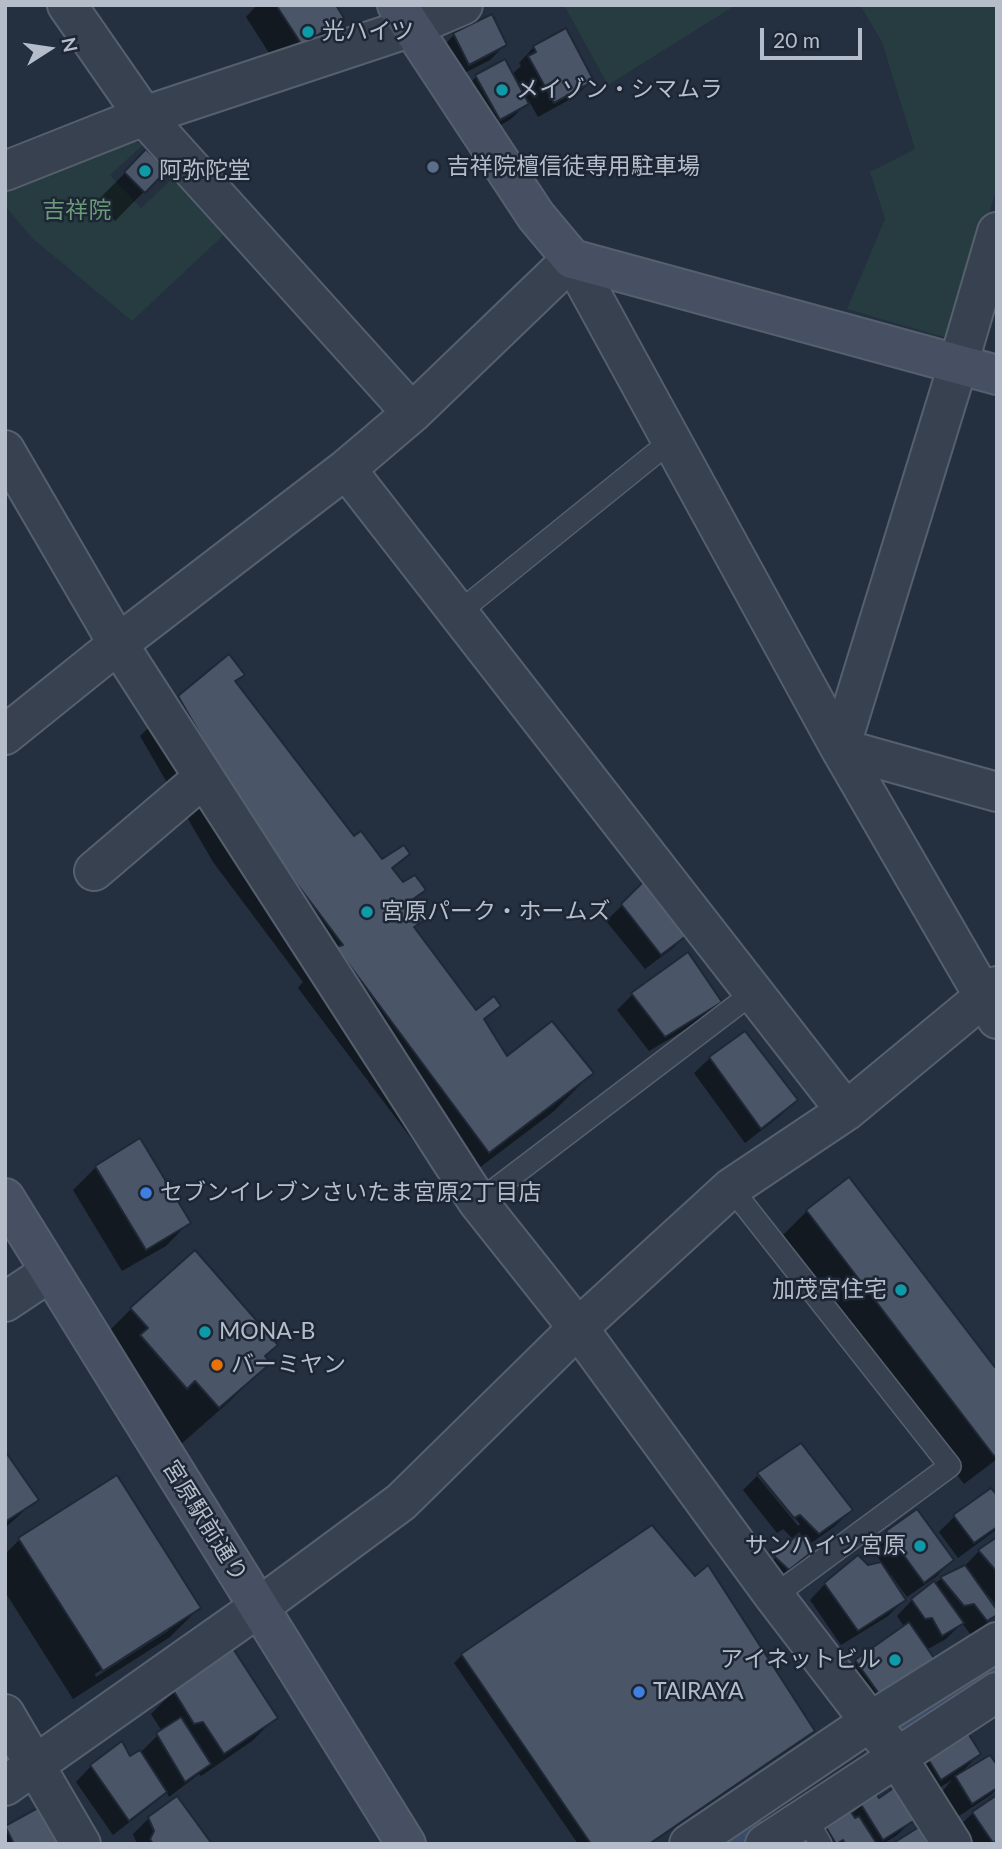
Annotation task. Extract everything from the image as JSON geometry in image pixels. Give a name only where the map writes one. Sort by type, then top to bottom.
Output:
[{"type":"street","points":[[67,5],[144,116],[412,413]]},
{"type":"street","points":[[5,171],[404,16],[463,5]]},
{"type":"street","points":[[20,1775],[259,1607],[401,1502],[578,1328],[731,1188],[846,1111],[992,1000],[840,748],[572,259],[536,216],[404,16]]},
{"type":"street","points":[[840,748],[997,232]]},
{"type":"street","points":[[572,259],[997,375]]},
{"type":"street","points":[[5,735],[346,469],[412,413],[572,259]]},
{"type":"street","points":[[5,450],[118,645],[478,1202],[578,1328],[774,1596],[871,1722],[952,1844]]},
{"type":"street","points":[[346,469],[846,1111]]},
{"type":"street","points":[[840,748],[997,792]]},
{"type":"street","points":[[94,871],[203,778]]},
{"type":"street","name":"宮原駅前通り","points":[[5,1198],[406,1844]]},
{"type":"street","points":[[5,1302],[50,1272]]},
{"type":"street","points":[[689,1844],[871,1722],[997,1642]]},
{"type":"street","points":[[765,1844],[813,1830],[895,1755],[997,1692]]},
{"type":"street","points":[[5,1714],[20,1775],[81,1844]]},
{"type":"lane","points":[[458,613],[672,440]]},
{"type":"lane","points":[[478,1202],[754,992]]},
{"type":"lane","points":[[731,1188],[950,1466],[774,1596]]},
{"type":"green space","points":[[564,5],[736,5],[608,85]]},
{"type":"green space","points":[[860,5],[997,5],[997,186],[954,340],[847,309],[885,219],[870,172],[915,149],[882,42]]},
{"type":"green space","name":"吉祥院","points":[[127,140],[144,144],[110,175],[141,208],[174,177],[226,233],[132,321],[32,238],[5,206],[5,185]]},
{"type":"building","name":"光ハイツ","points":[[276,5],[336,5],[344,18],[302,45]]},
{"type":"building","points":[[492,14],[507,45],[469,65],[453,33]]},
{"type":"building","points":[[566,28],[594,81],[554,103],[528,56],[536,52],[533,46]]},
{"type":"building","name":"メイゾン・シマムラ","points":[[505,59],[529,104],[500,120],[475,75]]},
{"type":"building","name":"阿弥陀堂","points":[[146,149],[167,170],[145,193],[124,172]]},
{"type":"building","name":"宮原パーク・ホームズ","points":[[229,654],[245,675],[235,681],[354,836],[361,831],[382,859],[404,845],[410,854],[392,868],[403,882],[415,875],[426,890],[409,902],[423,921],[414,927],[476,1010],[494,996],[501,1006],[484,1019],[507,1056],[552,1021],[594,1073],[489,1153],[336,947],[343,945],[251,823],[178,696]]},
{"type":"building","points":[[646,879],[690,933],[661,955],[621,904]]},
{"type":"building","points":[[688,952],[722,1002],[665,1037],[631,993]]},
{"type":"building","points":[[745,1031],[798,1100],[761,1129],[709,1057]]},
{"type":"building","points":[[140,1138],[191,1223],[146,1250],[95,1166]]},
{"type":"building","name":"加茂宮住宅","points":[[849,1177],[997,1370],[997,1454],[994,1456],[806,1210]]},
{"type":"building","name":"MONA-B","points":[[195,1250],[278,1345],[265,1356],[271,1363],[219,1408],[195,1381],[187,1389],[140,1335],[148,1328],[130,1308]]},
{"type":"building","points":[[801,1443],[853,1510],[819,1534],[800,1515],[794,1518],[757,1473]]},
{"type":"building","points":[[5,1451],[39,1500],[5,1522]]},
{"type":"building","points":[[117,1475],[201,1608],[103,1671],[18,1538]]},
{"type":"building","points":[[991,1488],[997,1495],[997,1527],[974,1543],[953,1515]]},
{"type":"building","name":"サンハイツ宮原","points":[[917,1509],[954,1560],[924,1583],[886,1531]]},
{"type":"building","name":"TAIRAYA","points":[[652,1525],[695,1576],[708,1565],[815,1731],[649,1844],[591,1844],[461,1654]]},
{"type":"building","points":[[799,1533],[813,1551],[789,1570],[774,1556]]},
{"type":"building","points":[[997,1537],[997,1572],[978,1550]]},
{"type":"building","points":[[858,1555],[868,1565],[881,1562],[906,1600],[858,1631],[824,1583]]},
{"type":"building","points":[[965,1565],[997,1610],[997,1615],[987,1621],[974,1604],[964,1606],[940,1577]]},
{"type":"building","points":[[934,1581],[964,1623],[942,1636],[932,1618],[925,1619],[911,1599]]},
{"type":"building","name":"アイネットビル","points":[[909,1622],[936,1661],[882,1698],[855,1660]]},
{"type":"building","points":[[232,1647],[278,1718],[224,1754],[203,1722],[194,1724],[173,1690]]},
{"type":"building","points":[[181,1717],[211,1764],[185,1782],[156,1733]]},
{"type":"building","points":[[963,1725],[981,1754],[941,1780],[923,1751]]},
{"type":"building","points":[[122,1741],[130,1756],[140,1750],[167,1792],[129,1821],[90,1765]]},
{"type":"building","points":[[990,1755],[997,1765],[997,1788],[972,1804],[955,1776]]},
{"type":"building","points":[[895,1787],[915,1820],[883,1840],[860,1803],[876,1793],[879,1798]]},
{"type":"building","points":[[997,1795],[997,1840],[993,1843],[972,1812]]},
{"type":"building","points":[[177,1796],[212,1844],[153,1844],[150,1839],[154,1831],[148,1817]]},
{"type":"building","points":[[45,1804],[62,1844],[14,1844],[5,1826]]},
{"type":"building","points":[[846,1804],[855,1818],[859,1816],[877,1844],[845,1844],[843,1840],[836,1844],[821,1819]]},
{"type":"building","points":[[919,1827],[928,1844],[892,1844]]},
{"type":"waterway","points":[[890,1739],[997,1667]]},
{"type":"waterway","points":[[734,1844],[760,1826]]},
{"type":"place","name":"光ハイツ","points":[[308,32]]},
{"type":"place","name":"メイゾン・シマムラ","points":[[502,90]]},
{"type":"place","name":"吉祥院檀信徒専用駐車場","points":[[433,167]]},
{"type":"place","name":"阿弥陀堂","points":[[145,171]]},
{"type":"place","name":"宮原パーク・ホームズ","points":[[367,912]]},
{"type":"place","name":"セブンイレブンさいたま宮原2丁目店","points":[[146,1193]]},
{"type":"place","name":"加茂宮住宅","points":[[901,1290]]},
{"type":"place","name":"MONA-B","points":[[205,1332]]},
{"type":"place","name":"バーミヤン","points":[[217,1365]]},
{"type":"place","name":"サンハイツ宮原","points":[[920,1546]]},
{"type":"place","name":"アイネットビル","points":[[895,1660]]},
{"type":"place","name":"TAIRAYA","points":[[639,1692]]}]
